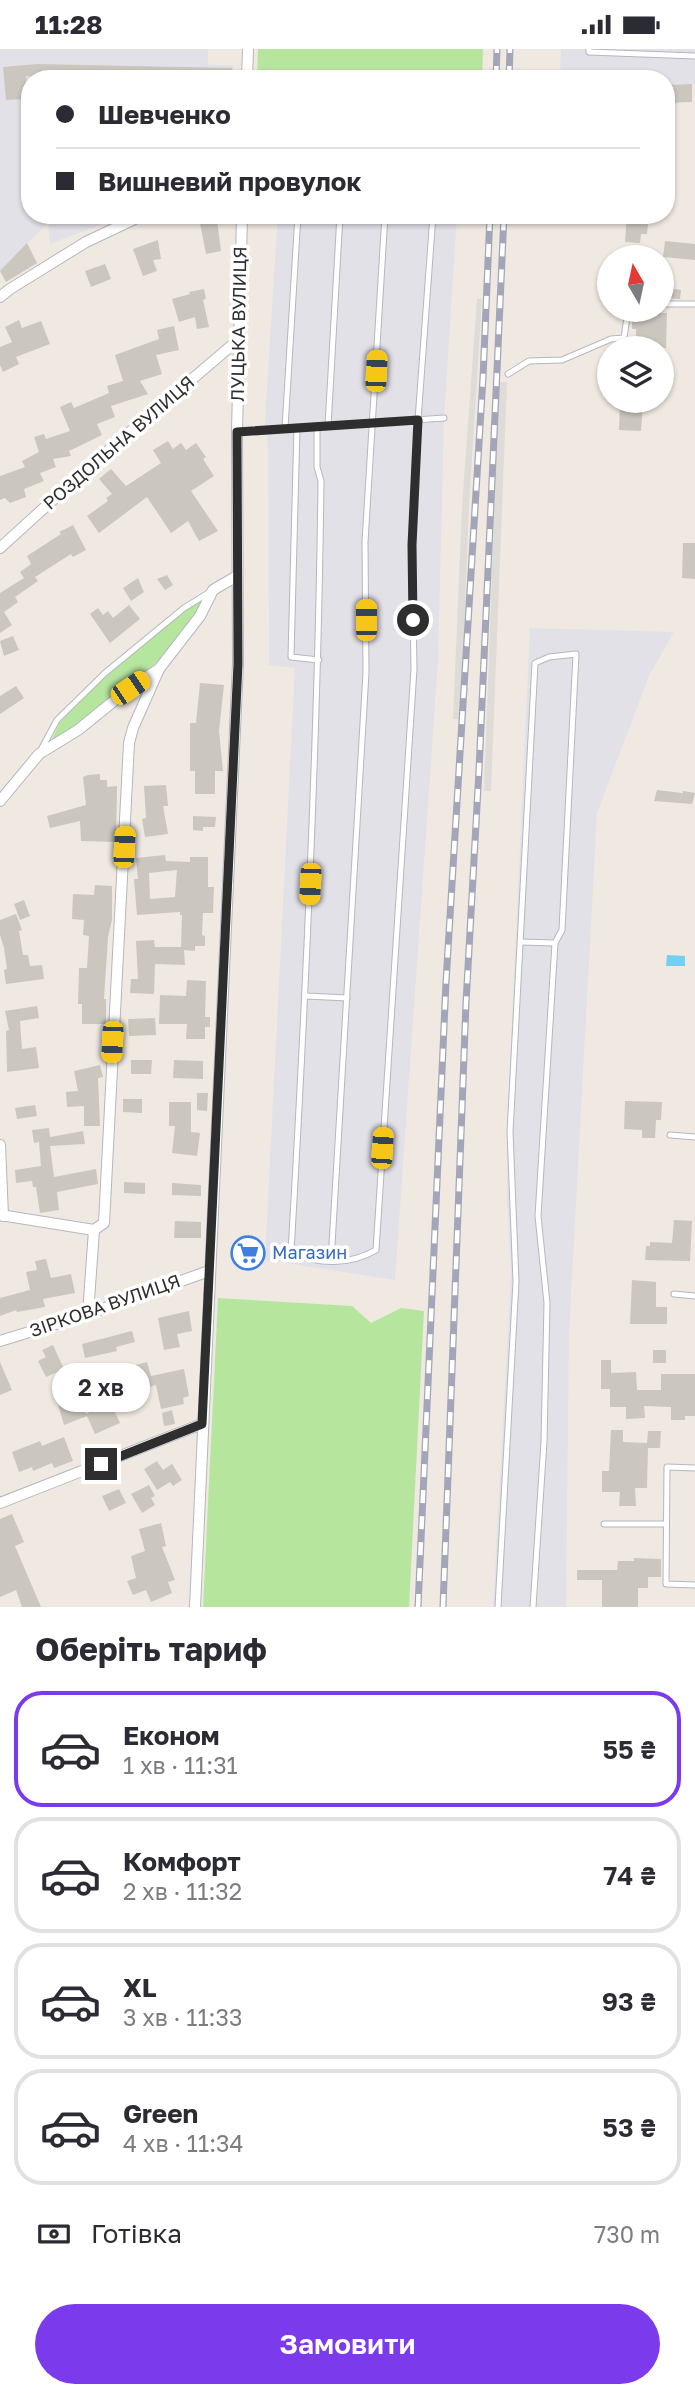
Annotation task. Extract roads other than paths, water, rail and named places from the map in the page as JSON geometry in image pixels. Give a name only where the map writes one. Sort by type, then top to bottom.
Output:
[{"type":"street","points":[[247,70],[248,49]]},
{"type":"street","points":[[0,297],[86,242],[124,224]]},
{"type":"street","name":"ЛУЦЬКА ВУЛИЦЯ","points":[[195,1607],[238,664],[237,432],[242,224]]},
{"type":"street","name":"РОЗДОЛЬНА ВУЛИЦЯ","points":[[0,548],[89,467],[239,340]]},
{"type":"street","points":[[0,1145],[2,1215],[94,1230],[104,1223],[129,743],[159,669],[200,616],[213,590],[237,576]]},
{"type":"street","points":[[0,801],[39,754],[78,730],[130,688],[159,669]]},
{"type":"street","points":[[88,1314],[94,1230]]},
{"type":"street","name":"ЗІРКОВА ВУЛИЦЯ","points":[[0,1341],[88,1314],[209,1271]]},
{"type":"street","points":[[0,1503],[202,1424]]},
{"type":"lane","points":[[589,49],[653,51],[695,56]]},
{"type":"lane","points":[[285,428],[297,224]]},
{"type":"lane","points":[[328,426],[339,224]]},
{"type":"lane","points":[[331,1261],[366,673],[365,542],[384,224]]},
{"type":"lane","points":[[317,426],[317,467],[321,481],[319,660],[306,996],[291,1252],[302,1257],[347,1262],[376,1250],[414,669],[412,545],[432,224]]},
{"type":"lane","points":[[674,305],[695,304]]},
{"type":"lane","points":[[508,374],[529,361],[562,359],[611,339],[625,338],[627,322]]},
{"type":"lane","points":[[237,432],[444,418]]},
{"type":"lane","points":[[297,427],[291,657],[319,660]]},
{"type":"lane","points":[[39,754],[57,720],[105,673],[184,608],[213,590]]},
{"type":"lane","points":[[498,1607],[516,1282],[510,1132],[535,663],[549,657],[576,654],[562,930],[555,943],[538,1216],[547,1303],[544,1442],[533,1607]]},
{"type":"lane","points":[[521,942],[555,943]]},
{"type":"lane","points":[[306,996],[347,998]]},
{"type":"lane","points":[[670,1135],[695,1137]]},
{"type":"lane","points":[[674,1294],[695,1296]]},
{"type":"lane","points":[[695,1468],[667,1467],[666,1524],[666,1584],[695,1585]]},
{"type":"lane","points":[[604,1524],[666,1524]]},
{"type":"water","points":[[667,955],[685,956],[685,966],[666,966]]},
{"type":"railway","points":[[496,70],[497,49]]},
{"type":"railway","points":[[509,70],[510,49]]},
{"type":"railway","points":[[418,1607],[446,982],[483,378],[490,224]]},
{"type":"railway","points":[[443,1607],[466,1003],[504,224]]},
{"type":"place","name":"Магазин","points":[[248,1253]]}]
